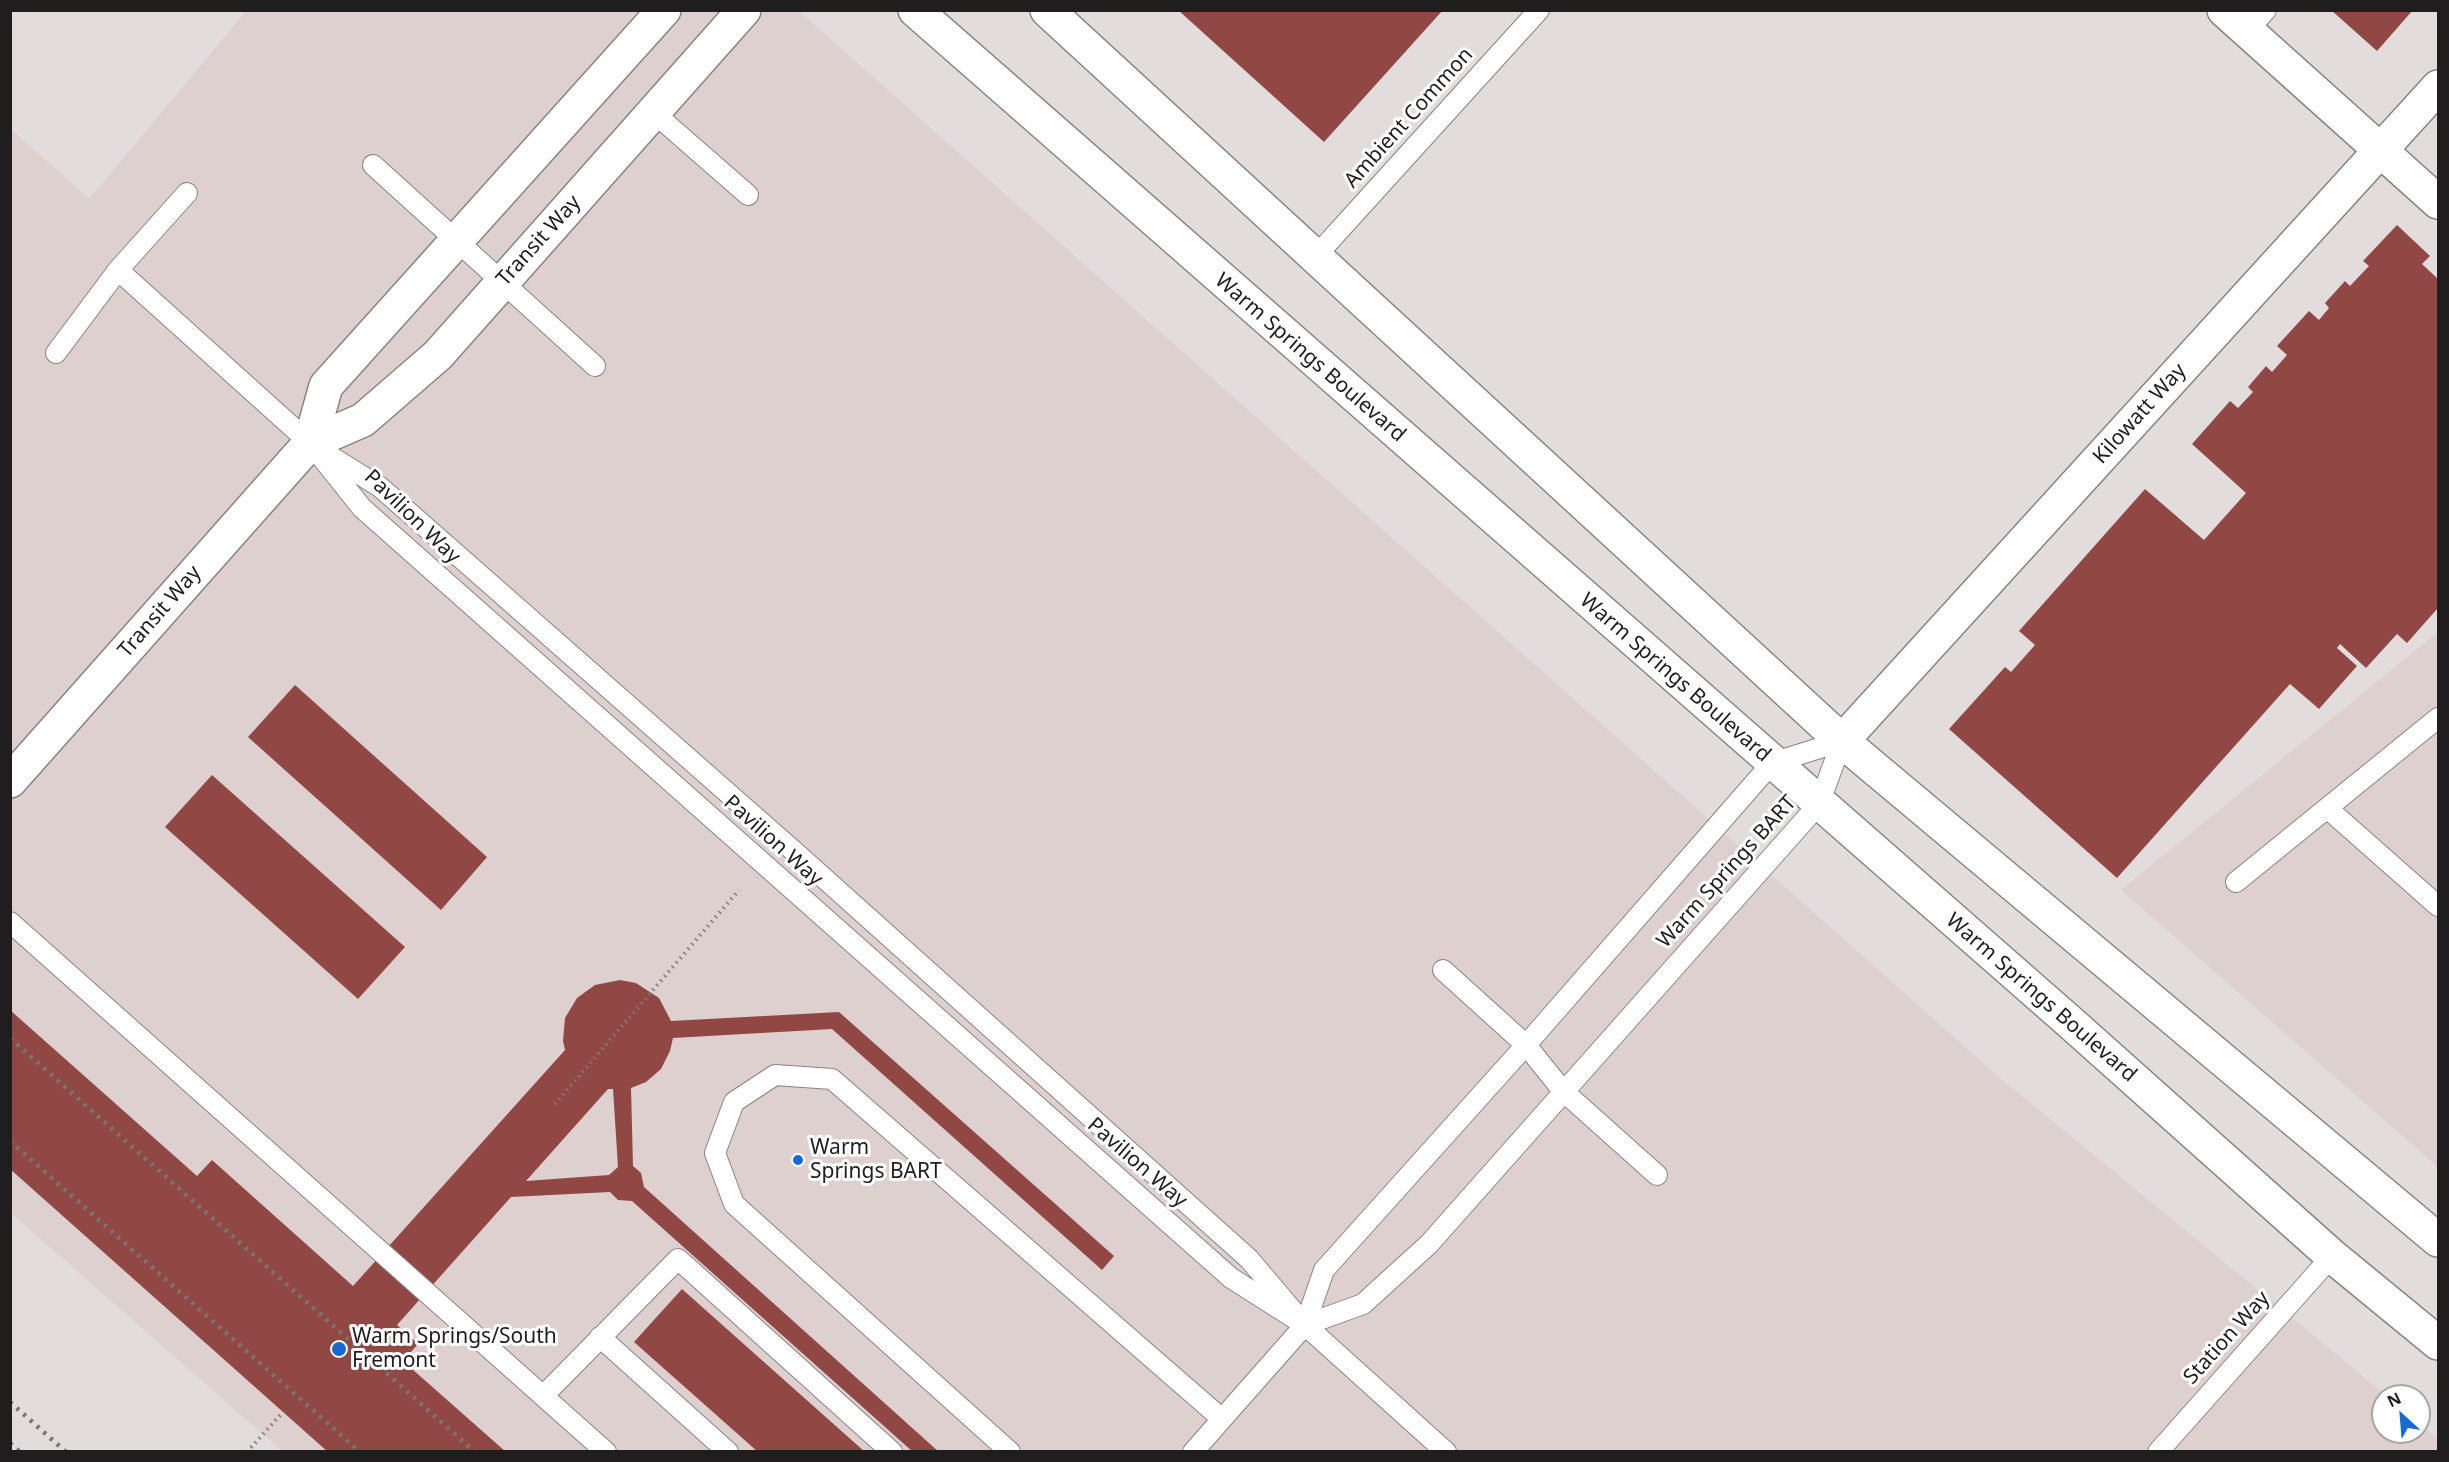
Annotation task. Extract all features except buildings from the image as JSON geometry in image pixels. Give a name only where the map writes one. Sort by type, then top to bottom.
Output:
[{"type":"main road","name":"Transit Way","points":[[310,443],[326,386],[664,10]]},
{"type":"main road","name":"Transit Way","points":[[10,781],[310,443],[363,420],[438,355],[744,10]]},
{"type":"main road","name":"Warm Springs Boulevard","points":[[915,10],[1772,764],[2071,1023],[2332,1256],[2439,1343]]},
{"type":"main road","points":[[1047,10],[1842,741],[2439,1240]]},
{"type":"main road","points":[[2246,18],[2439,202]]},
{"type":"main road","name":"Kilowatt Way","points":[[1842,741],[2439,87]]},
{"type":"lane","name":"Ambient Common","points":[[1315,257],[1539,10]]},
{"type":"lane","points":[[653,112],[748,195]]},
{"type":"lane","points":[[373,165],[595,366]]},
{"type":"lane","points":[[56,353],[118,270],[187,193]]},
{"type":"lane","points":[[118,270],[310,443]]},
{"type":"lane","name":"Pavilion Way","points":[[310,443],[362,508],[380,524],[1231,1278],[1305,1325]]},
{"type":"lane","name":"Pavilion Way","points":[[310,443],[381,487],[803,860],[1249,1259],[1305,1325],[1446,1452]]},
{"type":"lane","points":[[2236,882],[2439,718]]},
{"type":"lane","name":"Warm Springs BART","points":[[1305,1325],[1324,1270],[1526,1045],[1772,764],[1842,741]]},
{"type":"lane","name":"Warm Springs BART","points":[[1305,1325],[1362,1304],[1429,1244],[1819,804],[1842,741]]},
{"type":"lane","points":[[2327,808],[2439,906]]},
{"type":"lane","points":[[10,922],[606,1452]]},
{"type":"lane","points":[[1443,970],[1526,1045],[1563,1091],[1657,1175]]},
{"type":"lane","points":[[1010,1452],[734,1204],[715,1153],[734,1102],[775,1075],[832,1079],[1222,1419]]},
{"type":"lane","name":"Station Way","points":[[2158,1452],[2332,1256]]},
{"type":"lane","points":[[543,1396],[678,1259],[892,1452]]},
{"type":"lane","points":[[1193,1452],[1305,1325]]},
{"type":"lane","points":[[600,1337],[728,1452]]},
{"type":"path","points":[[555,1104],[739,890]]},
{"type":"path","points":[[248,1452],[283,1412]]},
{"type":"shaded area","points":[[246,11],[799,11],[2000,1078],[2372,1384],[2371,1444],[2431,1444],[2431,1433],[2438,1439],[2438,1451],[282,1451],[11,1213],[11,129],[89,199]]},
{"type":"shaded area","points":[[2438,632],[2438,1167],[2121,890]]},
{"type":"railway","points":[[10,1038],[475,1452]]},
{"type":"railway","points":[[10,1141],[360,1452]]},
{"type":"railway","points":[[10,1402],[66,1452]]},
{"type":"railway","points":[[10,1443],[20,1452]]},
{"type":"place","name":"Warm Springs BART","points":[[798,1160]]},
{"type":"place","name":"Warm Springs/South Fremont","points":[[339,1349]]}]
